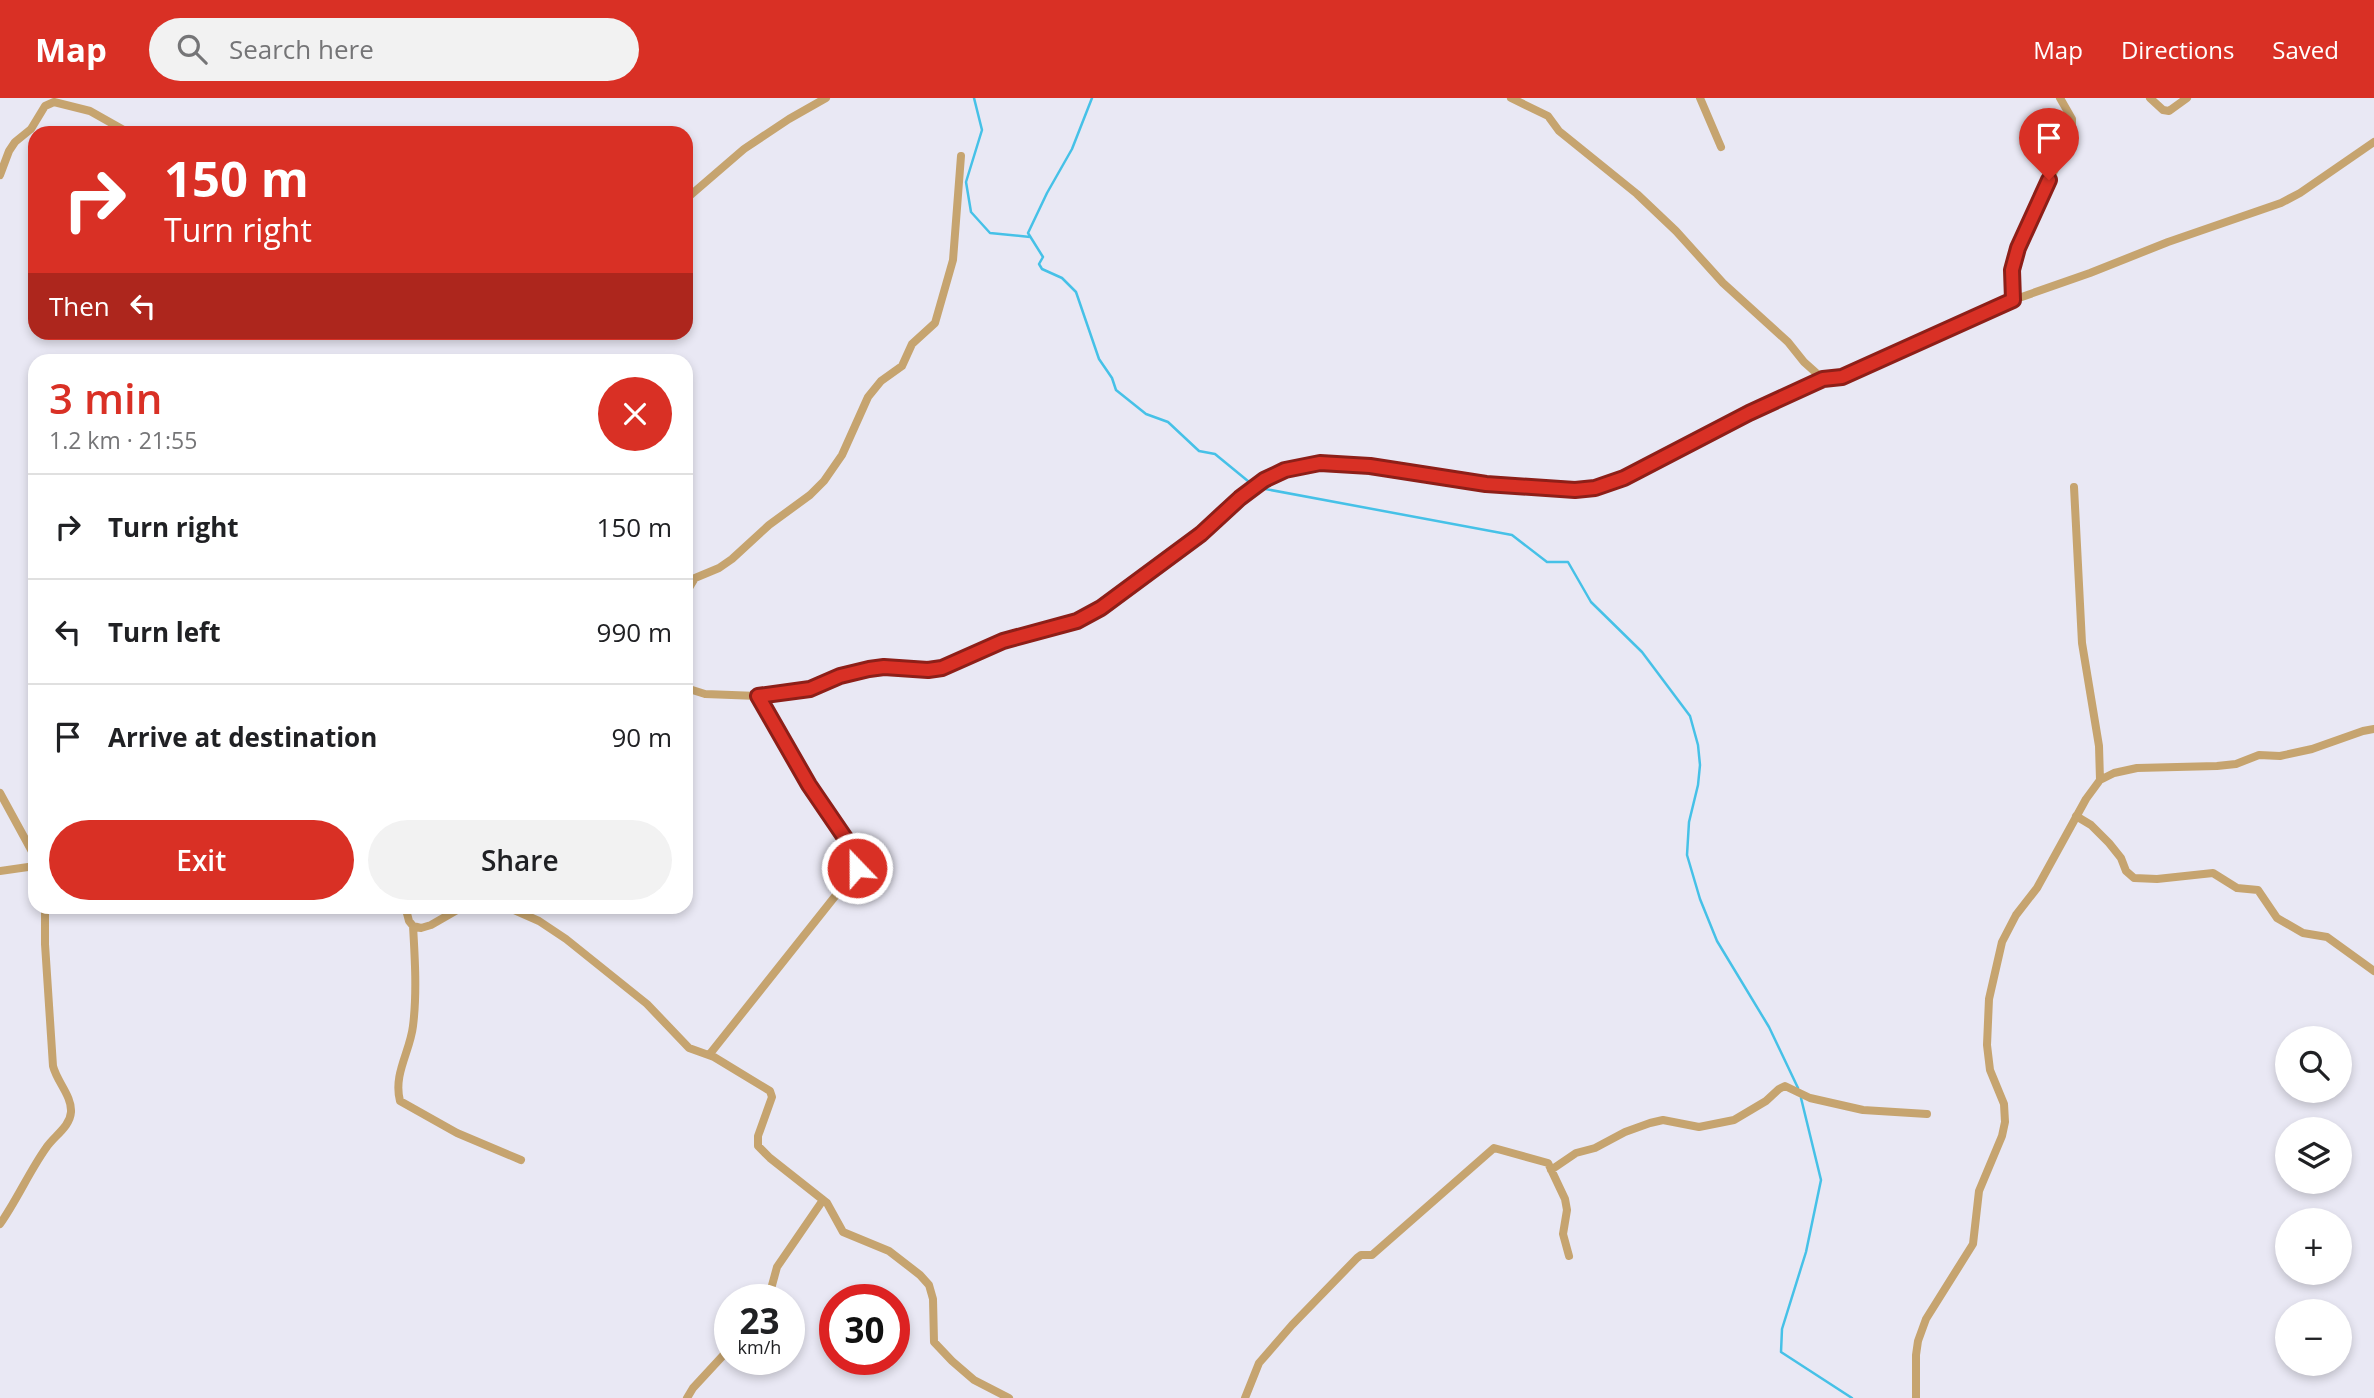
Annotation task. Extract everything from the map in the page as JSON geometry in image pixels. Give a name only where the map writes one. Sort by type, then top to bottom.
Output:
[{"type":"street","points":[[693,193],[744,149],[826,98]]},
{"type":"street","points":[[1511,98],[1548,116],[1559,131],[1637,194],[1676,231],[1723,283],[1788,342],[1804,362],[1823,379]]},
{"type":"street","points":[[1700,98],[1721,147]]},
{"type":"street","points":[[2013,300],[2012,270],[2018,248],[2072,134],[2072,119],[2060,98]]},
{"type":"street","points":[[2150,98],[2163,110],[2169,111],[2187,98]]},
{"type":"street","points":[[32,126],[45,106],[54,102],[90,111],[117,126]]},
{"type":"street","points":[[0,175],[9,151],[28,131]]},
{"type":"street","points":[[693,690],[705,694],[758,696],[810,689],[840,676],[869,669],[942,668],[1003,641],[1077,621],[1101,608],[1201,534],[1264,480],[1285,470],[1320,463],[1370,466],[1486,484],[1575,490],[1595,488],[1624,478],[1749,413],[1823,379],[1842,377],[2013,300],[2281,202],[2300,193],[2374,142]]},
{"type":"street","points":[[693,581],[732,559],[824,481],[842,455],[868,397],[881,381],[902,366],[912,344],[936,323],[953,260],[961,156]]},
{"type":"street","points":[[2074,487],[2081,633],[2099,746],[2101,780]]},
{"type":"street","points":[[709,1055],[857,868],[858,859],[809,785],[758,696]]},
{"type":"street","points":[[1916,1398],[1918,1341],[1926,1319],[1973,1244],[1979,1191],[2002,1136],[2005,1122],[2004,1104],[1990,1070],[1987,1045],[1989,999],[1994,970],[2002,942],[2011,924],[2037,888],[2076,816],[2101,780],[2114,773],[2137,768],[2236,764],[2259,755],[2280,756],[2312,749],[2374,729]]},
{"type":"street","points":[[0,793],[28,844]]},
{"type":"street","points":[[2076,816],[2091,825],[2109,843],[2121,858],[2126,871],[2134,878],[2149,880],[2215,874],[2237,888],[2258,890],[2277,918],[2303,933],[2327,937],[2374,971]]},
{"type":"street","points":[[0,871],[28,867]]},
{"type":"street","points":[[0,1224],[47,1146],[70,1119],[71,1103],[58,1083],[53,1066],[45,914]]},
{"type":"street","points":[[407,914],[413,926],[421,928],[450,914]]},
{"type":"street","points":[[523,914],[566,939],[647,1004],[689,1048],[709,1055],[770,1091],[772,1097],[758,1136],[758,1146],[823,1200],[833,1212],[843,1232],[889,1251],[920,1275],[929,1285],[933,1299],[933,1342],[974,1380],[1009,1398]]},
{"type":"street","points":[[413,926],[414,1024],[399,1078],[400,1101],[457,1133],[521,1160]]},
{"type":"street","points":[[1551,1171],[1576,1153],[1596,1148],[1625,1132],[1650,1123],[1663,1120],[1706,1127],[1734,1120],[1785,1086],[1810,1098],[1863,1110],[1927,1114]]},
{"type":"street","points":[[1245,1398],[1259,1363],[1357,1258],[1361,1255],[1373,1255],[1496,1148],[1546,1161],[1565,1199],[1567,1210],[1563,1234],[1569,1256]]},
{"type":"street","points":[[772,1284],[777,1268],[823,1200]]},
{"type":"street","points":[[687,1398],[714,1365]]},
{"type":"waterway","points":[[974,98],[982,130],[966,182],[971,212],[990,233],[1030,237]]},
{"type":"waterway","points":[[1092,98],[1072,149],[1028,233],[1043,257],[1039,264],[1042,269],[1062,278],[1076,292],[1099,359],[1112,378],[1116,390],[1146,414],[1168,422],[1199,451],[1215,454],[1254,486]]},
{"type":"waterway","points":[[1260,488],[1512,535],[1547,562],[1568,562],[1591,602],[1642,652],[1690,716],[1700,765],[1689,822],[1687,855],[1700,899],[1717,941],[1769,1027],[1798,1088]]},
{"type":"waterway","points":[[1801,1098],[1821,1180],[1806,1252],[1782,1329],[1781,1352],[1852,1398]]},
{"type":"route","points":[[857,868],[858,859],[854,851],[791,756],[758,696],[810,689],[840,676],[869,669],[942,668],[1003,641],[1077,621],[1101,608],[1201,534],[1264,480],[1285,470],[1320,463],[1370,466],[1486,484],[1575,490],[1595,488],[1624,478],[1749,413],[1823,379],[1842,377],[2013,300],[2012,270],[2018,248],[2049,180]]}]
